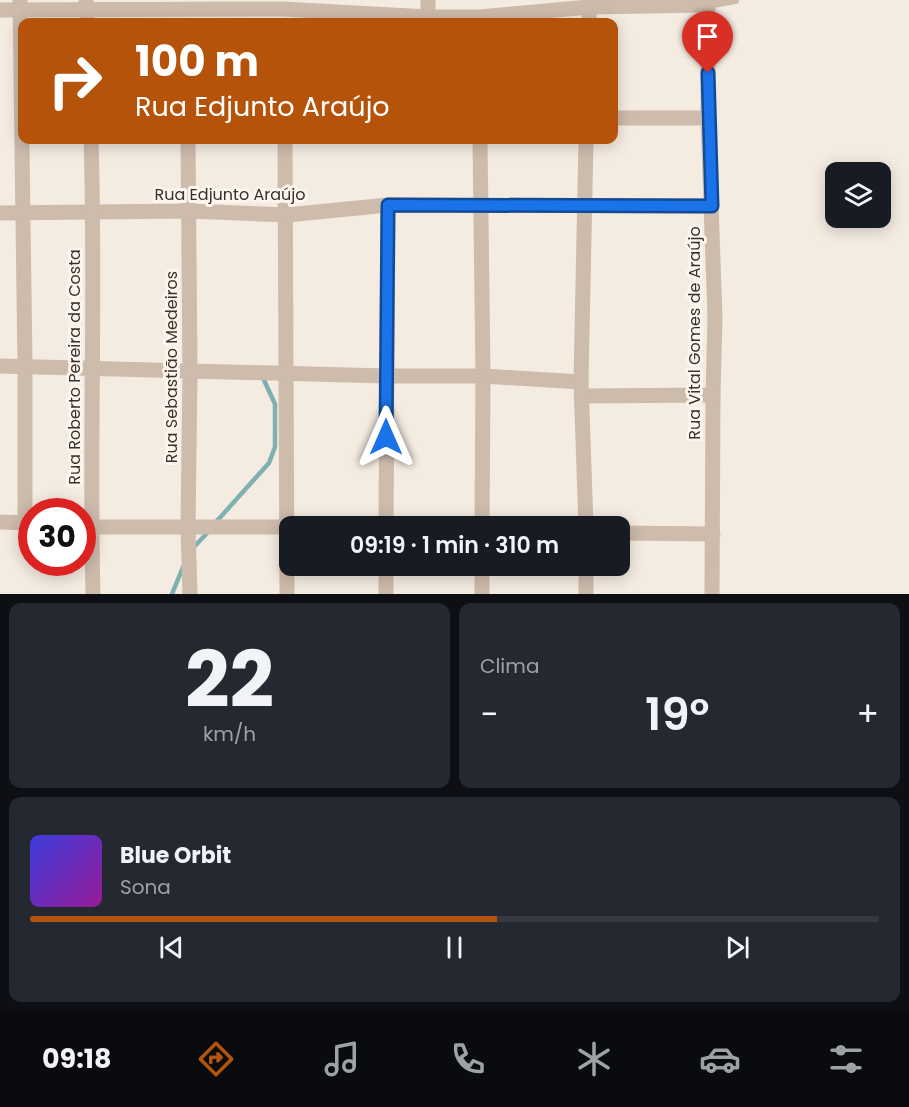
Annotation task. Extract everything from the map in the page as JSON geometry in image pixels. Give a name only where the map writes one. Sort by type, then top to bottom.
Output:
[{"type":"street","points":[[428,0],[428,17]]},
{"type":"street","points":[[493,18],[589,3],[708,3]]},
{"type":"street","name":"Rua Vital Gomes de Araújo","points":[[708,3],[708,118],[715,318],[712,594]]},
{"type":"street","points":[[0,10],[20,5],[86,11],[283,11],[445,18]]},
{"type":"street","points":[[618,118],[708,118]]},
{"type":"street","points":[[22,144],[28,498]]},
{"type":"street","name":"Rua Roberto Pereira da Costa","points":[[88,498],[93,369],[91,144]]},
{"type":"street","name":"Rua Sebastião Medeiros","points":[[188,144],[190,594]]},
{"type":"street","points":[[285,144],[288,516]]},
{"type":"street","points":[[480,144],[482,516]]},
{"type":"street","points":[[586,144],[581,389],[586,516]]},
{"type":"street","points":[[386,516],[388,205]]},
{"type":"street","name":"Rua Edjunto Araújo","points":[[0,213],[189,212],[287,215],[388,205],[712,206]]},
{"type":"street","points":[[0,366],[190,372],[483,376],[581,389],[713,395]]},
{"type":"street","points":[[0,522],[18,523]]},
{"type":"street","points":[[96,528],[279,527]]},
{"type":"street","points":[[630,533],[713,534]]},
{"type":"street","name":"Rua Roberto Pereira da Costa","points":[[91,576],[93,594]]},
{"type":"street","points":[[286,594],[287,576]]},
{"type":"street","points":[[386,576],[386,594]]},
{"type":"street","points":[[482,576],[482,594]]},
{"type":"street","points":[[586,576],[586,594]]},
{"type":"lane","points":[[708,3],[735,0]]},
{"type":"waterway","points":[[216,522],[269,463],[275,447],[275,404],[263,378]]},
{"type":"waterway","points":[[192,549],[209,531]]},
{"type":"waterway","points":[[172,594],[183,567]]},
{"type":"route","points":[[386,437],[388,205],[712,206],[708,73]]}]
